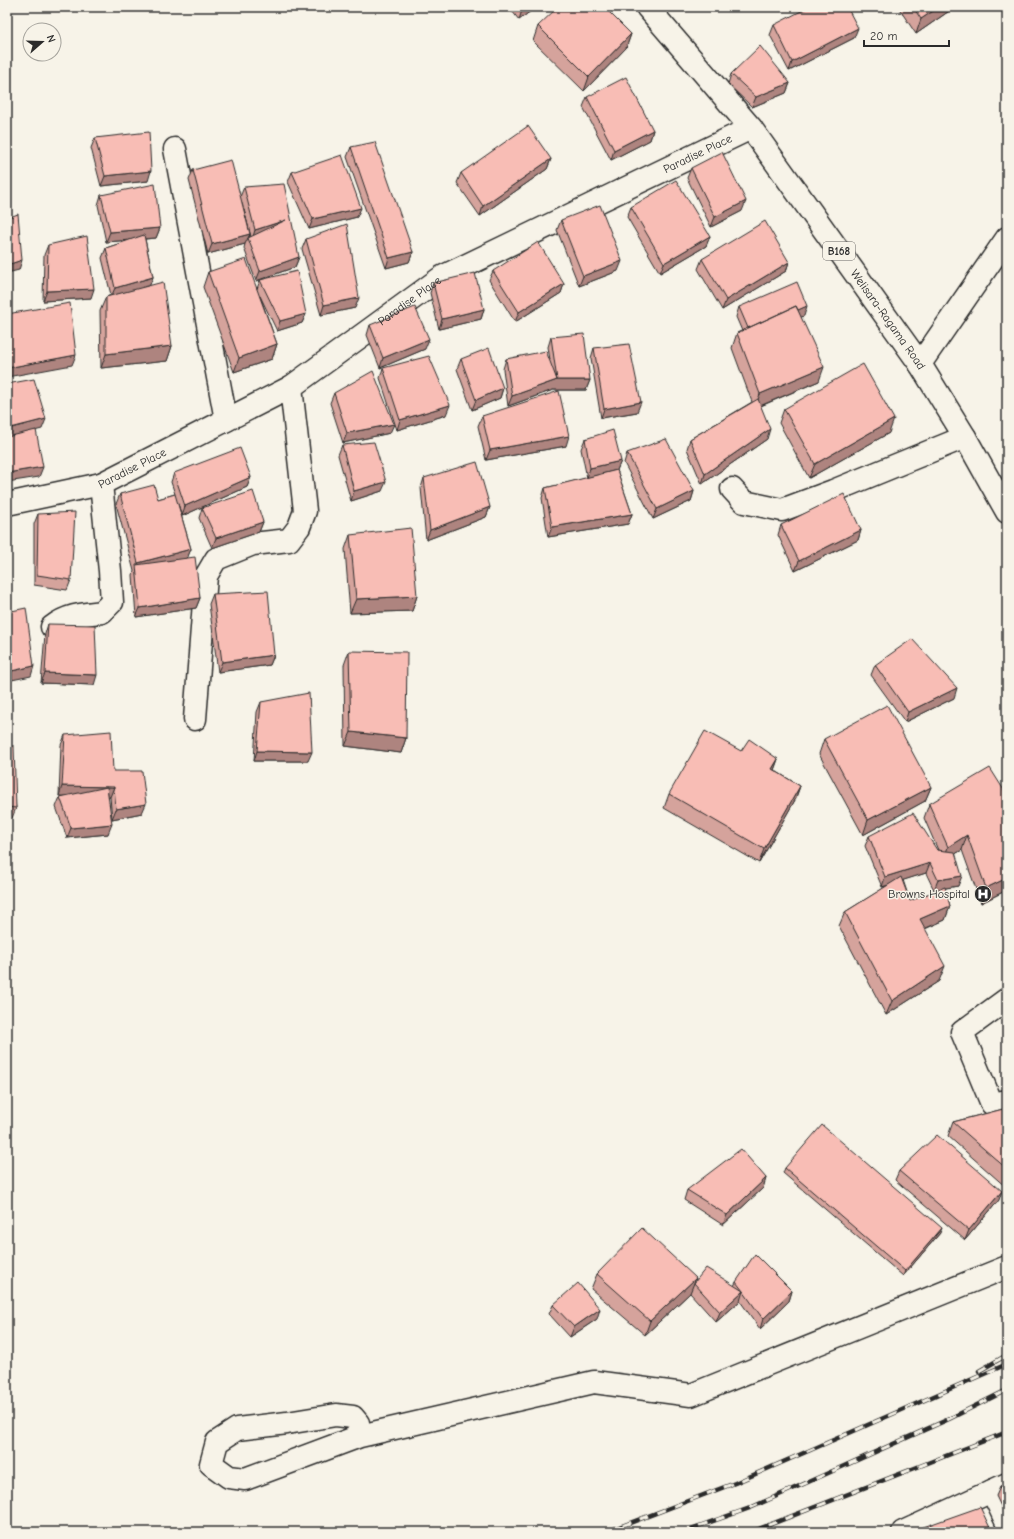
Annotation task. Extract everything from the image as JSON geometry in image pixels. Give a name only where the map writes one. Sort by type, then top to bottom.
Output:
[{"type":"street","name":"Welisara-Ragama Road","points":[[647,7],[751,128],[920,364],[965,436],[1007,512]]},
{"type":"street","name":"Paradise Place","points":[[7,504],[101,484],[291,387],[442,277],[751,128]]},
{"type":"street","points":[[175,149],[226,420]]},
{"type":"street","points":[[920,364],[1007,238]]},
{"type":"street","points":[[195,719],[206,576],[216,559],[253,544],[289,540],[299,527],[305,511],[291,387]]},
{"type":"street","points":[[732,489],[744,502],[782,510],[833,491],[965,436]]},
{"type":"street","points":[[52,627],[60,620],[77,614],[102,612],[112,602],[101,484]]},
{"type":"street","points":[[1007,999],[962,1032],[992,1104],[1007,1101]]},
{"type":"street","points":[[360,1436],[358,1423],[353,1417],[336,1415],[237,1429],[217,1442],[211,1464],[229,1477],[245,1479],[360,1436],[594,1382],[691,1395],[1007,1267]]},
{"type":"street","points":[[903,1532],[999,1488],[1007,1523]]},
{"type":"building","points":[[520,7],[527,7],[522,10]]},
{"type":"building","points":[[558,7],[604,7],[631,34],[589,77],[538,26]]},
{"type":"building","points":[[809,7],[847,7],[858,28],[792,62],[774,25]]},
{"type":"building","points":[[913,7],[939,7],[921,19]]},
{"type":"building","points":[[760,46],[790,83],[756,97],[731,74]]},
{"type":"building","points":[[626,77],[653,130],[614,150],[587,97]]},
{"type":"building","points":[[528,126],[551,159],[483,206],[461,173]]},
{"type":"building","points":[[149,132],[151,171],[105,176],[95,138]]},
{"type":"building","points":[[375,142],[413,252],[389,258],[351,147]]},
{"type":"building","points":[[722,152],[746,201],[715,217],[691,168]]},
{"type":"building","points":[[342,155],[361,208],[313,219],[292,172]]},
{"type":"building","points":[[231,160],[250,234],[212,244],[193,170]]},
{"type":"building","points":[[676,180],[710,236],[664,263],[631,207]]},
{"type":"building","points":[[155,184],[160,228],[110,232],[101,195]]},
{"type":"building","points":[[284,184],[299,257],[260,271],[248,238],[286,220],[255,230],[244,187]]},
{"type":"building","points":[[600,205],[622,261],[583,276],[561,220]]},
{"type":"building","points":[[18,214],[22,260],[7,265],[7,218]]},
{"type":"building","points":[[765,221],[789,262],[726,300],[702,259]]},
{"type":"building","points":[[347,224],[359,298],[324,305],[306,239]]},
{"type":"building","points":[[144,235],[153,277],[115,288],[106,248]]},
{"type":"building","points":[[87,236],[94,289],[47,291],[48,245]]},
{"type":"building","points":[[538,242],[564,284],[519,312],[493,271]]},
{"type":"building","points":[[246,259],[277,344],[239,358],[208,272]]},
{"type":"building","points":[[297,271],[306,314],[280,321],[260,280]]},
{"type":"building","points":[[475,273],[484,309],[442,319],[433,283]]},
{"type":"building","points":[[163,282],[172,346],[106,354],[106,297]]},
{"type":"building","points":[[797,282],[807,306],[798,310],[796,306],[748,328],[739,307]]},
{"type":"building","points":[[70,303],[76,355],[7,368],[7,314]]},
{"type":"building","points":[[796,306],[824,367],[760,394],[737,333]]},
{"type":"building","points":[[415,307],[429,339],[383,358],[370,325]]},
{"type":"building","points":[[584,334],[590,380],[557,380],[551,337]]},
{"type":"building","points":[[629,344],[641,402],[604,409],[594,348]]},
{"type":"building","points":[[489,348],[503,388],[476,400],[461,359]]},
{"type":"building","points":[[546,351],[557,380],[512,396],[506,359]]},
{"type":"building","points":[[429,356],[450,405],[400,420],[383,368]]},
{"type":"building","points":[[863,364],[894,419],[815,464],[784,409]]},
{"type":"building","points":[[373,371],[394,424],[347,433],[334,393]]},
{"type":"building","points":[[34,379],[46,419],[7,429],[7,384]]},
{"type":"building","points":[[559,391],[569,436],[490,450],[482,416]]},
{"type":"building","points":[[758,399],[770,429],[705,474],[690,439]]},
{"type":"building","points":[[36,430],[43,467],[7,473],[7,437]]},
{"type":"building","points":[[613,430],[621,461],[590,468],[585,439]]},
{"type":"building","points":[[666,439],[694,491],[657,509],[627,453]]},
{"type":"building","points":[[374,442],[386,482],[354,491],[342,445]]},
{"type":"building","points":[[240,448],[251,477],[185,506],[174,473]]},
{"type":"building","points":[[477,462],[490,507],[430,530],[424,478]]},
{"type":"building","points":[[617,470],[632,514],[552,527],[545,488]]},
{"type":"building","points":[[154,485],[158,499],[175,494],[191,549],[138,563],[120,494]]},
{"type":"building","points":[[253,491],[263,522],[216,538],[202,508]]},
{"type":"building","points":[[844,494],[861,530],[799,561],[781,525]]},
{"type":"building","points":[[75,512],[71,580],[37,575],[38,514]]},
{"type":"building","points":[[7,518],[10,518],[9,566],[7,566]]},
{"type":"building","points":[[411,528],[417,596],[356,599],[350,535]]},
{"type":"building","points":[[195,557],[200,598],[140,608],[136,565]]},
{"type":"building","points":[[268,591],[274,655],[222,662],[213,594]]},
{"type":"building","points":[[26,608],[34,666],[7,672],[7,612]]},
{"type":"building","points":[[48,624],[95,625],[97,675],[45,673]]},
{"type":"building","points":[[912,639],[957,688],[908,712],[875,665]]},
{"type":"building","points":[[349,651],[407,652],[406,738],[351,732]]},
{"type":"building","points":[[309,693],[312,752],[257,751],[261,702]]},
{"type":"building","points":[[887,705],[931,787],[868,820],[824,739]]},
{"type":"building","points":[[111,731],[113,771],[142,771],[146,804],[116,809],[114,787],[62,786],[65,735]]},
{"type":"building","points":[[705,731],[741,751],[749,739],[778,759],[772,769],[800,786],[764,849],[669,794]]},
{"type":"building","points":[[7,746],[14,746],[16,808],[7,807]]},
{"type":"building","points":[[990,768],[1007,795],[1007,878],[986,888],[967,835],[948,847],[929,804]]},
{"type":"building","points":[[107,787],[112,824],[71,828],[60,797]]},
{"type":"building","points":[[913,813],[937,850],[955,852],[962,876],[938,880],[930,863],[885,877],[869,836]]},
{"type":"building","points":[[901,877],[910,901],[945,887],[950,906],[920,919],[945,966],[892,1001],[845,912]]},
{"type":"building","points":[[1007,1108],[1007,1169],[953,1122]]},
{"type":"building","points":[[822,1125],[942,1228],[905,1271],[785,1168]]},
{"type":"building","points":[[937,1135],[1002,1191],[969,1230],[899,1171]]},
{"type":"building","points":[[741,1149],[766,1178],[727,1215],[687,1190]]},
{"type":"building","points":[[642,1228],[696,1278],[650,1321],[597,1274]]},
{"type":"building","points":[[755,1254],[792,1291],[763,1319],[736,1282]]},
{"type":"building","points":[[706,1268],[743,1291],[720,1312],[694,1283]]},
{"type":"building","points":[[578,1283],[600,1309],[574,1327],[553,1305]]},
{"type":"building","points":[[1007,1484],[1007,1501],[1000,1487]]},
{"type":"building","points":[[980,1507],[992,1532],[912,1532],[912,1531]]},
{"type":"railway","points":[[979,1371],[1007,1355]]},
{"type":"railway","points":[[606,1532],[735,1483],[1007,1364]]},
{"type":"railway","points":[[682,1532],[750,1508],[949,1419],[1007,1390]]},
{"type":"railway","points":[[751,1532],[1007,1432]]},
{"type":"place","name":"Browns Hospital","points":[[983,894]]}]
